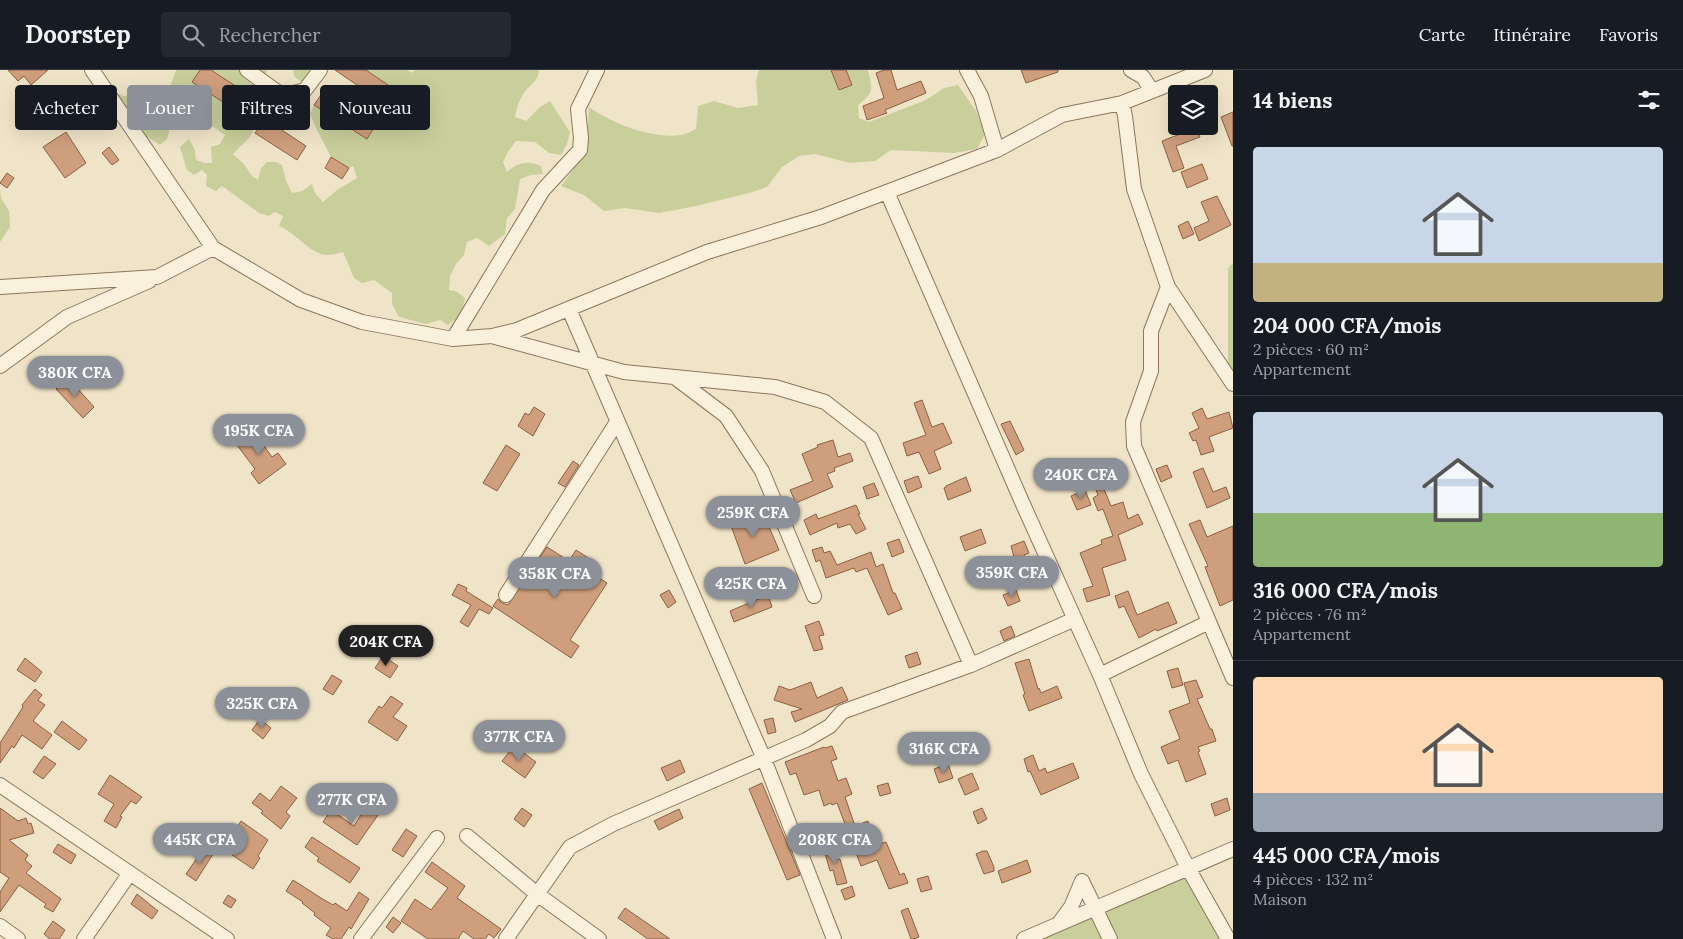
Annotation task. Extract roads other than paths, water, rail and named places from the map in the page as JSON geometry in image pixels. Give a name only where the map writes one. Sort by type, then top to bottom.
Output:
[{"type":"street","points":[[92,70],[214,248],[301,300],[362,322],[453,339],[492,336],[517,330],[707,252],[821,217],[997,150],[1062,116],[1122,103],[1205,70]]},
{"type":"street","points":[[247,70],[283,96],[305,90],[320,70]]},
{"type":"street","points":[[453,339],[544,190],[580,150],[581,138],[578,109],[597,70]]},
{"type":"street","points":[[967,70],[981,96],[997,150]]},
{"type":"street","points":[[1131,70],[1143,77],[1152,91]]},
{"type":"street","points":[[1122,103],[1134,189],[1168,287],[1233,384]]},
{"type":"street","points":[[886,192],[1100,675],[1140,774],[1188,868],[1228,939]]},
{"type":"street","points":[[0,366],[67,317],[157,277],[214,248]]},
{"type":"street","points":[[0,287],[157,277]]},
{"type":"street","points":[[1168,287],[1150,331],[1151,371],[1133,422],[1134,446],[1233,678]]},
{"type":"street","points":[[569,309],[764,759],[834,939]]},
{"type":"street","points":[[492,336],[624,372],[775,387],[825,402],[872,438],[970,665]]},
{"type":"street","points":[[676,378],[726,416],[762,471],[814,596]]},
{"type":"street","points":[[506,595],[617,422]]},
{"type":"street","points":[[506,939],[570,847],[614,824],[806,740],[830,726],[842,712],[970,665],[1075,619]]},
{"type":"street","points":[[1100,675],[1209,622]]},
{"type":"street","points":[[0,785],[227,939]]},
{"type":"street","points":[[467,836],[537,894],[599,939]]},
{"type":"street","points":[[361,939],[437,838]]},
{"type":"street","points":[[1024,939],[1233,849]]},
{"type":"street","points":[[84,939],[130,873]]},
{"type":"street","points":[[1058,924],[1071,907],[1079,892],[1082,881],[1110,939]]},
{"type":"street","points":[[0,926],[18,939]]}]
